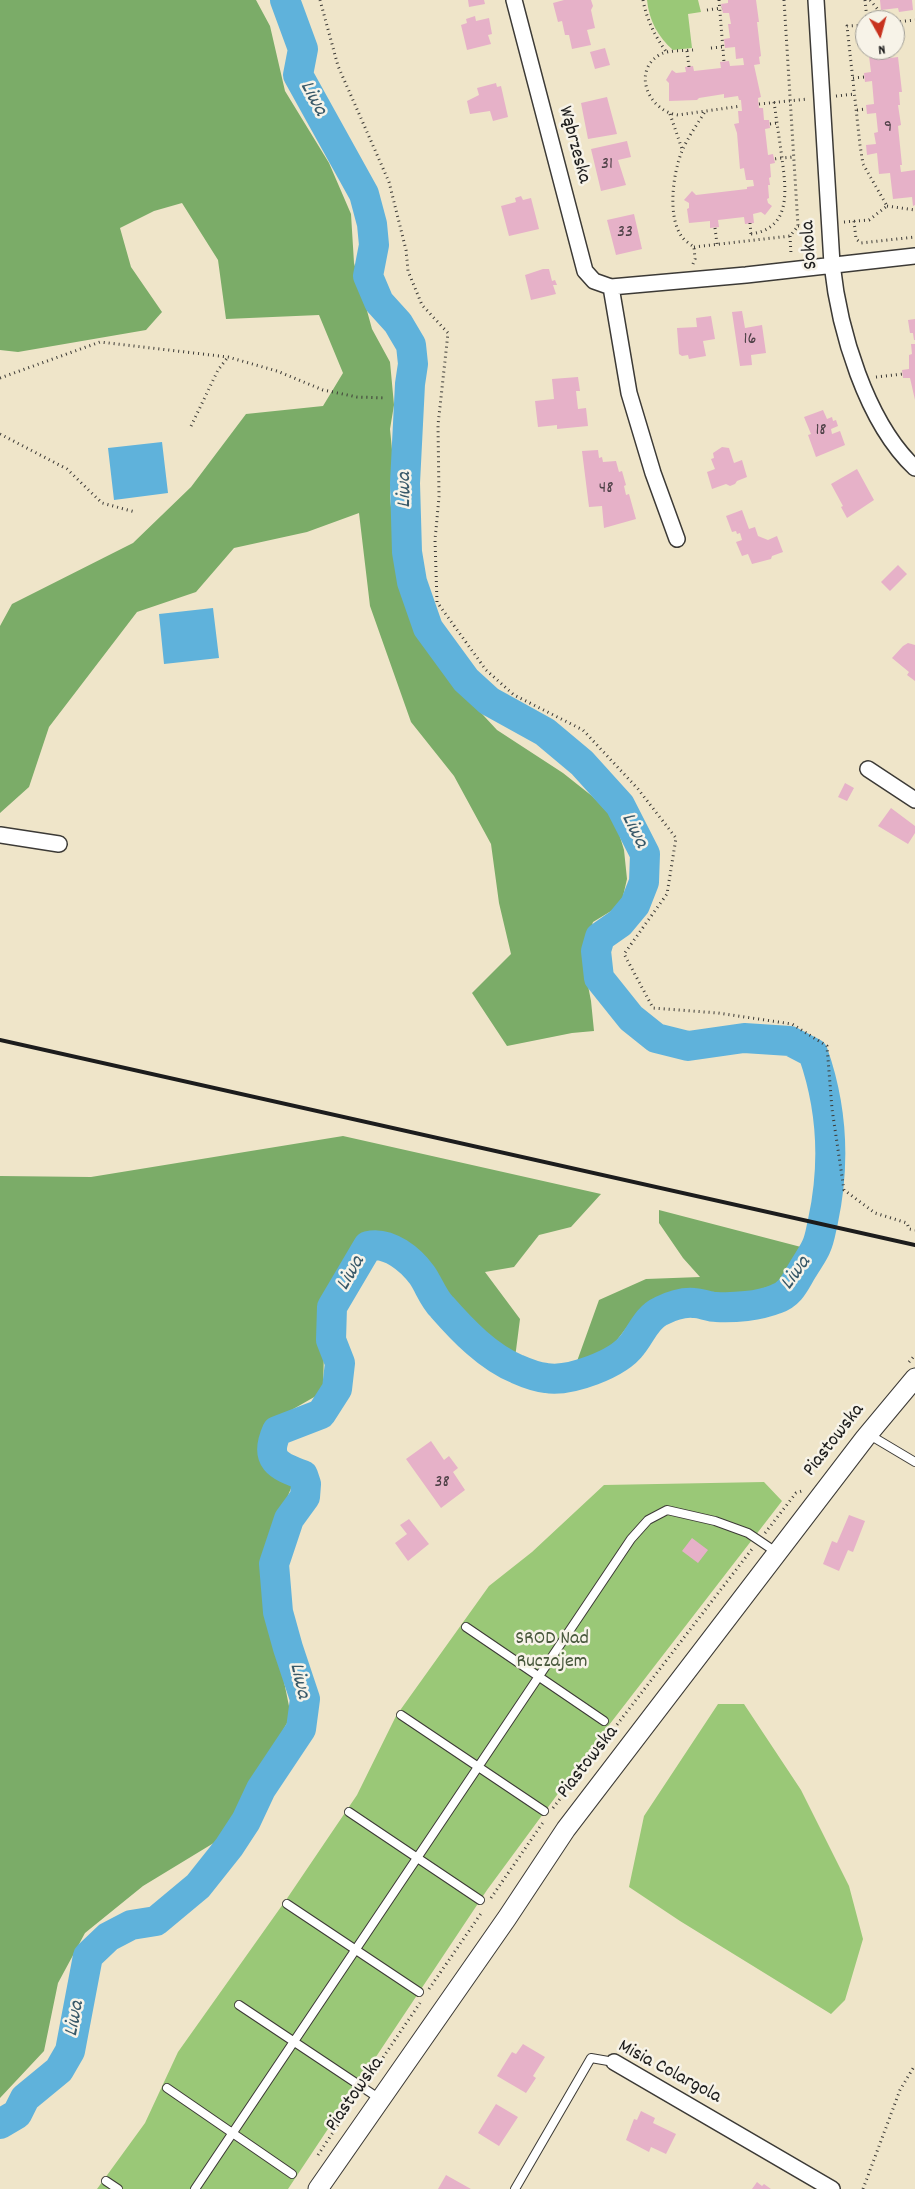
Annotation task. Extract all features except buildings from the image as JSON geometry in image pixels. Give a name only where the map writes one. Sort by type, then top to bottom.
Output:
[{"type":"street","name":"Wąbrzeska","points":[[514,0],[586,271],[594,281],[611,287]]},
{"type":"street","name":"Sokola","points":[[816,0],[829,223],[837,304],[870,404],[888,436],[915,468]]},
{"type":"street","points":[[677,539],[653,473],[629,393],[611,287],[746,275],[915,256]]},
{"type":"street","points":[[868,769],[915,800]]},
{"type":"street","points":[[0,835],[59,844]]},
{"type":"street","name":"Piastowska","points":[[318,2189],[566,1829],[868,1434],[915,1378]]},
{"type":"street","name":"Misia Colargola","points":[[614,2062],[832,2189]]},
{"type":"lane","points":[[868,1434],[915,1462]]},
{"type":"lane","points":[[195,2189],[538,1676],[631,1539],[648,1520],[668,1510],[715,1520],[754,1536],[777,1553]]},
{"type":"lane","points":[[466,1627],[604,1720]]},
{"type":"lane","points":[[401,1715],[544,1811]]},
{"type":"lane","points":[[349,1812],[480,1900]]},
{"type":"lane","points":[[287,1904],[419,1992]]},
{"type":"lane","points":[[240,2005],[380,2099]]},
{"type":"lane","name":"Misia Colargola","points":[[515,2189],[591,2058],[614,2062]]},
{"type":"lane","points":[[167,2088],[292,2174]]},
{"type":"lane","points":[[106,2181],[118,2189]]},
{"type":"path","points":[[320,0],[338,66],[389,182],[406,250],[408,271],[422,305],[448,333],[438,425],[439,497],[435,540],[437,602],[486,670],[514,695],[584,730],[638,788],[676,838],[667,894],[624,954],[653,1008],[718,1013],[792,1024],[827,1046],[832,1109],[844,1190],[875,1213],[906,1223],[909,1229],[915,1230]]},
{"type":"path","points":[[643,0],[652,31],[667,54]]},
{"type":"path","points":[[719,0],[724,62]]},
{"type":"path","points":[[784,0],[798,226],[790,236],[791,247]]},
{"type":"path","points":[[870,0],[878,10]]},
{"type":"path","points":[[707,10],[721,8]]},
{"type":"path","points":[[855,26],[848,26],[863,164],[887,206]]},
{"type":"path","points":[[711,48],[722,45]]},
{"type":"path","points":[[693,50],[662,54],[652,63],[645,76],[646,88],[651,99],[670,114],[678,115],[741,106]]},
{"type":"path","points":[[687,51],[689,67]]},
{"type":"path","points":[[853,78],[865,77]]},
{"type":"path","points":[[759,104],[809,99]]},
{"type":"path","points":[[751,234],[768,229],[780,216],[784,206],[785,190],[782,158],[774,102]]},
{"type":"path","points":[[857,110],[866,109]]},
{"type":"path","points":[[706,110],[682,150],[675,176],[674,210],[676,223],[682,238],[694,247],[790,236]]},
{"type":"path","points":[[670,114],[682,150]]},
{"type":"path","points":[[770,124],[777,123]]},
{"type":"path","points":[[861,150],[867,150]]},
{"type":"path","points":[[774,159],[794,157]]},
{"type":"path","points":[[798,226],[869,220],[887,206],[915,210]]},
{"type":"path","points":[[854,222],[856,239],[861,243],[915,237]]},
{"type":"path","points":[[750,223],[752,240]]},
{"type":"path","points":[[715,228],[717,244]]},
{"type":"path","points":[[861,243],[863,261]]},
{"type":"path","points":[[694,247],[695,259]]},
{"type":"path","points":[[0,378],[100,342],[228,356],[277,371],[323,390],[357,397],[386,398]]},
{"type":"path","points":[[191,426],[218,370],[228,356]]},
{"type":"path","points":[[872,378],[903,374]]},
{"type":"path","points":[[0,434],[67,469],[102,503],[135,512]]},
{"type":"path","points":[[863,2189],[900,2090],[915,2065]]},
{"type":"green space","points":[[0,0],[256,0],[270,26],[285,91],[329,163],[351,214],[354,263],[372,329],[390,362],[394,405],[390,429],[393,460],[390,496],[393,529],[400,572],[415,617],[434,656],[471,702],[497,730],[563,773],[592,796],[615,820],[624,850],[627,879],[621,905],[593,922],[582,955],[591,1001],[594,1031],[572,1033],[507,1046],[472,993],[511,954],[499,903],[491,844],[454,776],[411,722],[370,606],[359,513],[307,532],[234,548],[196,592],[137,612],[49,727],[29,787],[0,813],[0,626],[12,604],[133,543],[191,487],[246,414],[323,406],[343,373],[319,315],[226,319],[218,260],[182,203],[154,211],[120,228],[131,267],[162,312],[146,330],[18,352],[0,350]]},
{"type":"green space","points":[[647,0],[698,0],[701,12],[688,14],[692,48],[673,50],[668,45],[652,21]]},
{"type":"green space","points":[[343,1136],[601,1194],[571,1227],[539,1235],[514,1267],[485,1272],[520,1319],[515,1358],[454,1307],[424,1257],[378,1235],[357,1240],[325,1306],[323,1392],[267,1424],[263,1465],[294,1481],[260,1563],[291,1716],[217,1841],[143,1886],[85,1933],[58,1983],[44,2051],[0,2098],[0,1176],[91,1177]]},
{"type":"green space","points":[[659,1210],[801,1247],[781,1283],[724,1300],[681,1294],[639,1311],[608,1352],[576,1364],[599,1300],[646,1279],[700,1277],[683,1258],[659,1223]]},
{"type":"green space","name":"SROD Nad Ruczajem","points":[[764,1482],[782,1501],[599,1738],[487,1890],[288,2189],[97,2189],[145,2123],[178,2052],[288,1897],[357,1795],[396,1716],[489,1586],[532,1552],[604,1485]]},
{"type":"green space","points":[[718,1704],[744,1704],[801,1790],[849,1886],[863,1939],[845,2000],[831,2014],[680,1921],[629,1887],[644,1816]]},
{"type":"water","points":[[162,442],[168,493],[114,500],[108,448]]},
{"type":"water","points":[[213,608],[219,658],[164,664],[159,614]]},
{"type":"waterway","name":"Liwa","points":[[0,2124],[17,2114],[25,2098],[59,2070],[70,2051],[88,1956],[108,1937],[131,1925],[156,1921],[198,1886],[229,1847],[246,1821],[261,1789],[301,1729],[305,1699],[278,1612],[274,1564],[289,1519],[305,1497],[306,1484],[303,1475],[280,1465],[276,1460],[272,1449],[273,1441],[277,1431],[321,1414],[337,1389],[340,1363],[331,1340],[332,1307],[368,1246],[384,1246],[399,1253],[412,1263],[422,1275],[436,1300],[450,1316],[467,1334],[496,1358],[528,1373],[556,1379],[593,1370],[616,1359],[632,1345],[652,1317],[669,1307],[690,1303],[716,1307],[746,1306],[781,1297],[795,1283],[817,1244],[827,1200],[830,1136],[824,1094],[813,1053],[790,1041],[744,1038],[688,1046],[656,1038],[631,1018],[599,978],[596,951],[600,937],[620,923],[635,905],[644,882],[645,854],[620,805],[582,763],[545,732],[489,701],[466,680],[428,628],[412,582],[407,552],[405,483],[410,384],[413,364],[411,345],[398,323],[379,302],[368,276],[374,245],[372,224],[364,194],[298,75],[303,49],[285,0]]},
{"type":"railway","points":[[0,1040],[915,1245]]}]
